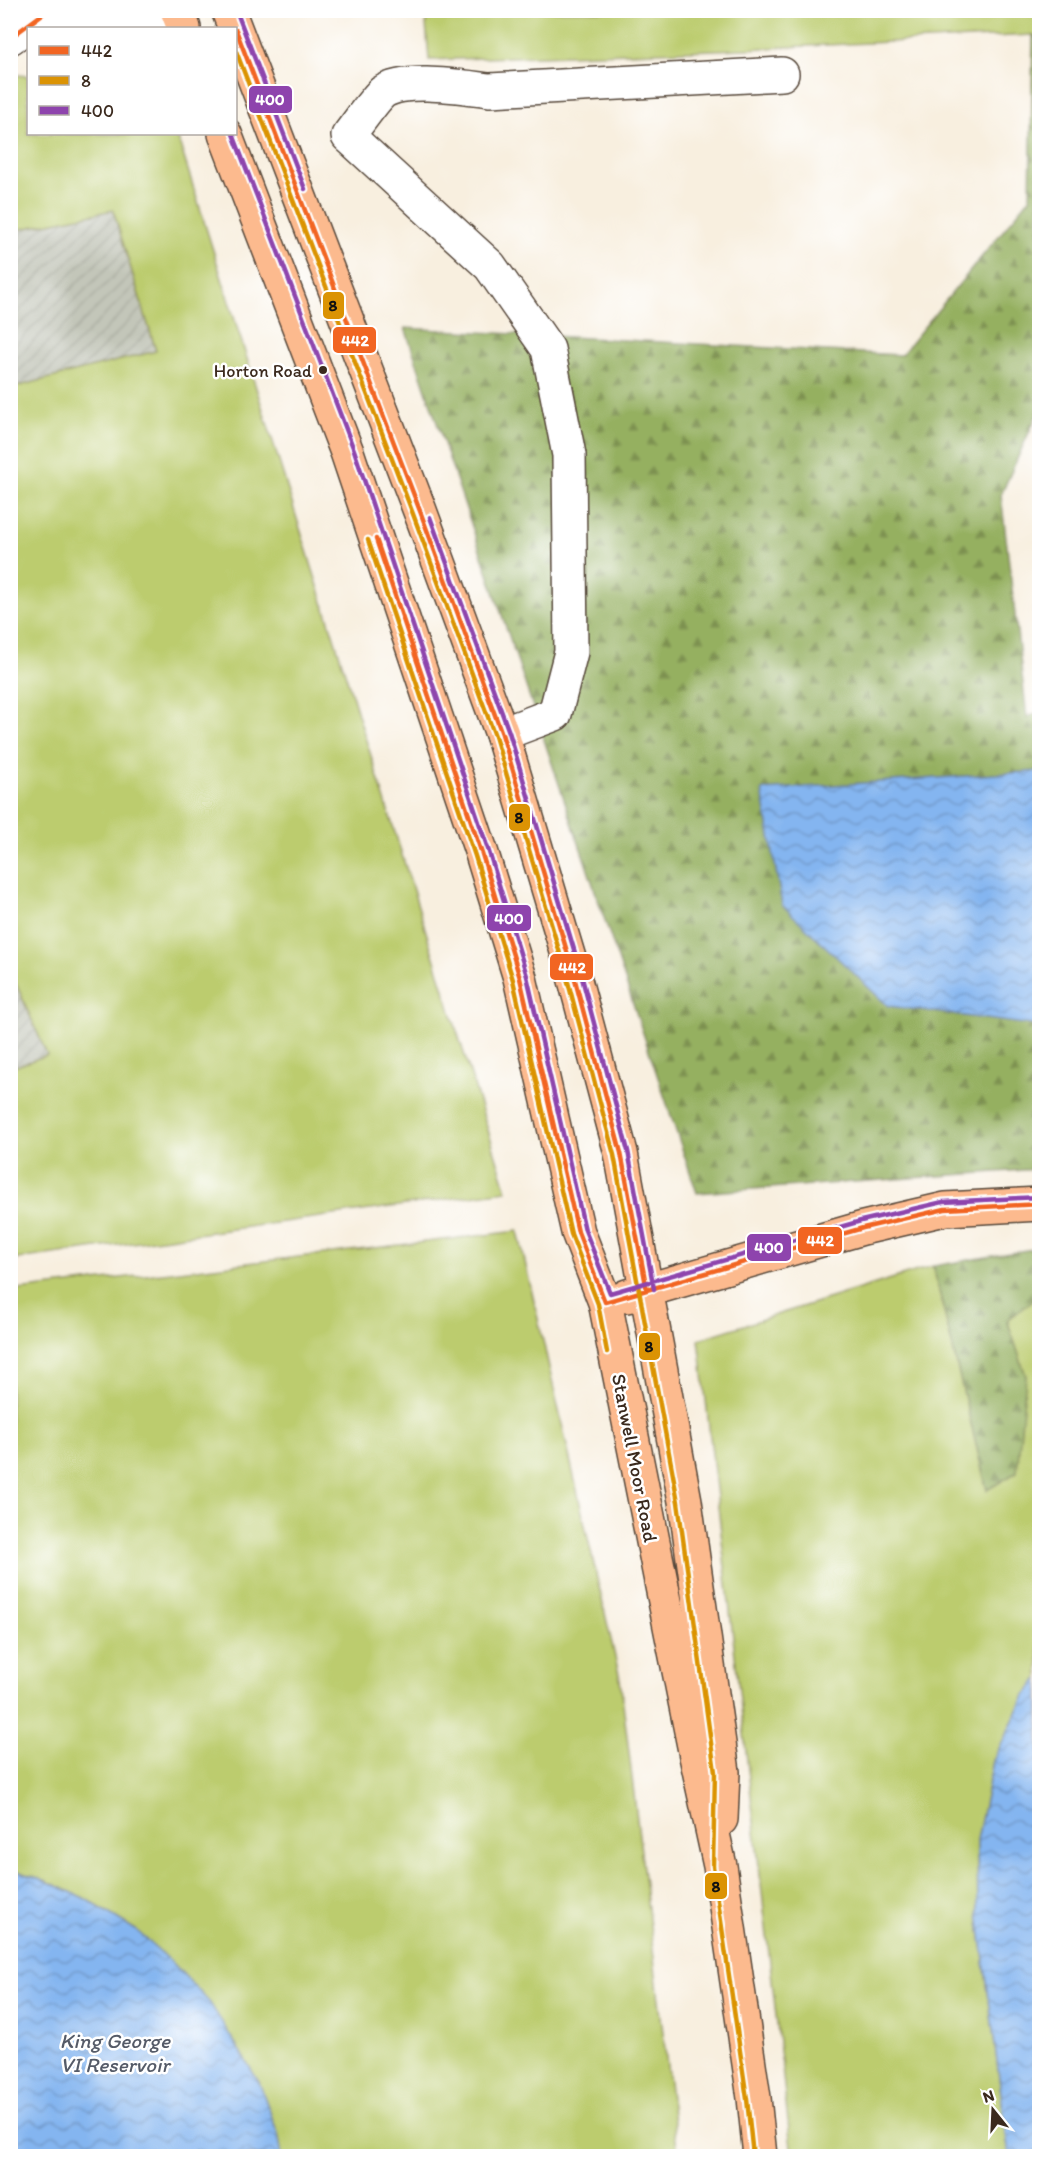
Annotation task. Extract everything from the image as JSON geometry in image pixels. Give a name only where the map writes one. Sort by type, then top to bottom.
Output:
[{"type":"main road","points":[[177,10],[184,27]]},
{"type":"main road","name":"Stanwell Moor Road","points":[[228,10],[235,27]]},
{"type":"main road","name":"Stanwell Moor Road","points":[[237,33],[416,500],[502,734],[571,965],[621,1153],[685,1502],[723,1772],[720,1866]]},
{"type":"main road","name":"Stanwell Moor Road","points":[[225,135],[346,452],[482,854],[520,978],[578,1232],[605,1302],[693,1744],[720,1866],[754,2098],[760,2157]]},
{"type":"main road","points":[[605,1302],[862,1228],[945,1209],[1040,1203]]},
{"type":"street","points":[[10,38],[49,10]]},
{"type":"street","points":[[65,27],[106,19],[158,27]]},
{"type":"street","points":[[10,38],[27,35]]},
{"type":"street","points":[[502,734],[555,714],[571,652],[569,454],[548,349],[490,266],[348,136],[383,92],[408,84],[449,85],[490,90],[782,74]]},
{"type":"shaded area","points":[[113,210],[156,351],[11,388],[11,231]]},
{"type":"shaded area","points":[[10,972],[47,1055],[11,1068],[10,1068]]},
{"type":"green space","points":[[1039,10],[1040,38],[1033,35],[744,49],[429,60],[425,11]]},
{"type":"green space","points":[[1033,35],[1039,38],[1039,410],[1001,495],[1027,717],[1039,712],[1039,1169],[697,1193],[405,328],[901,355],[1030,198]]},
{"type":"green space","points":[[10,76],[27,76],[27,135],[175,135],[178,138],[507,1191],[11,1260],[11,1068],[47,1055],[11,972],[11,388],[156,351],[113,210],[11,231]]},
{"type":"green space","points":[[518,1231],[620,1679],[678,2156],[282,2156],[278,2134],[259,2082],[136,1930],[84,1898],[44,1880],[11,1869],[10,1291]]},
{"type":"green space","points":[[1039,1248],[1039,1296],[1007,1320],[1026,1376],[1017,1472],[987,1490],[933,1266]]},
{"type":"green space","points":[[933,1266],[987,1490],[1026,1376],[1007,1320],[1039,1296],[1039,1678],[1026,1694],[993,1761],[977,1840],[978,1913],[1009,2156],[792,2156],[699,1339]]},
{"type":"water","points":[[1039,771],[1039,1026],[888,1006],[782,905],[762,790]]},
{"type":"water","points":[[1039,1678],[1039,2156],[1009,2156],[978,1913],[977,1840],[993,1761],[1026,1694]]},
{"type":"water","name":"King George VI Reservoir","points":[[11,1869],[44,1880],[84,1898],[136,1930],[172,1962],[210,2003],[259,2082],[278,2134],[282,2156],[11,2156]]},
{"type":"transit line","name":"442","points":[[10,38],[48,10]]},
{"type":"transit line","name":"400","points":[[236,10],[305,189]]},
{"type":"transit line","name":"442","points":[[237,33],[420,511],[502,734],[571,965],[621,1153],[647,1290]]},
{"type":"transit line","name":"8","points":[[237,54],[413,514],[495,736],[564,967],[614,1155],[678,1502],[715,1772],[713,1866],[747,2099],[753,2156]]},
{"type":"transit line","name":"400","points":[[233,135],[354,450],[489,852],[527,976],[585,1230],[610,1293],[861,1221],[943,1202],[1040,1197]]},
{"type":"transit line","name":"400","points":[[430,517],[509,732],[578,963],[628,1151],[654,1289]]},
{"type":"transit line","name":"442","points":[[376,539],[482,854],[520,978],[578,1232],[605,1302]]},
{"type":"transit line","name":"8","points":[[368,540],[475,856],[513,980],[571,1234],[598,1304],[607,1352]]},
{"type":"transit line","name":"442","points":[[605,1302],[863,1228],[945,1209],[1040,1204]]},
{"type":"place","name":"Horton Road","points":[[323,370]]}]
